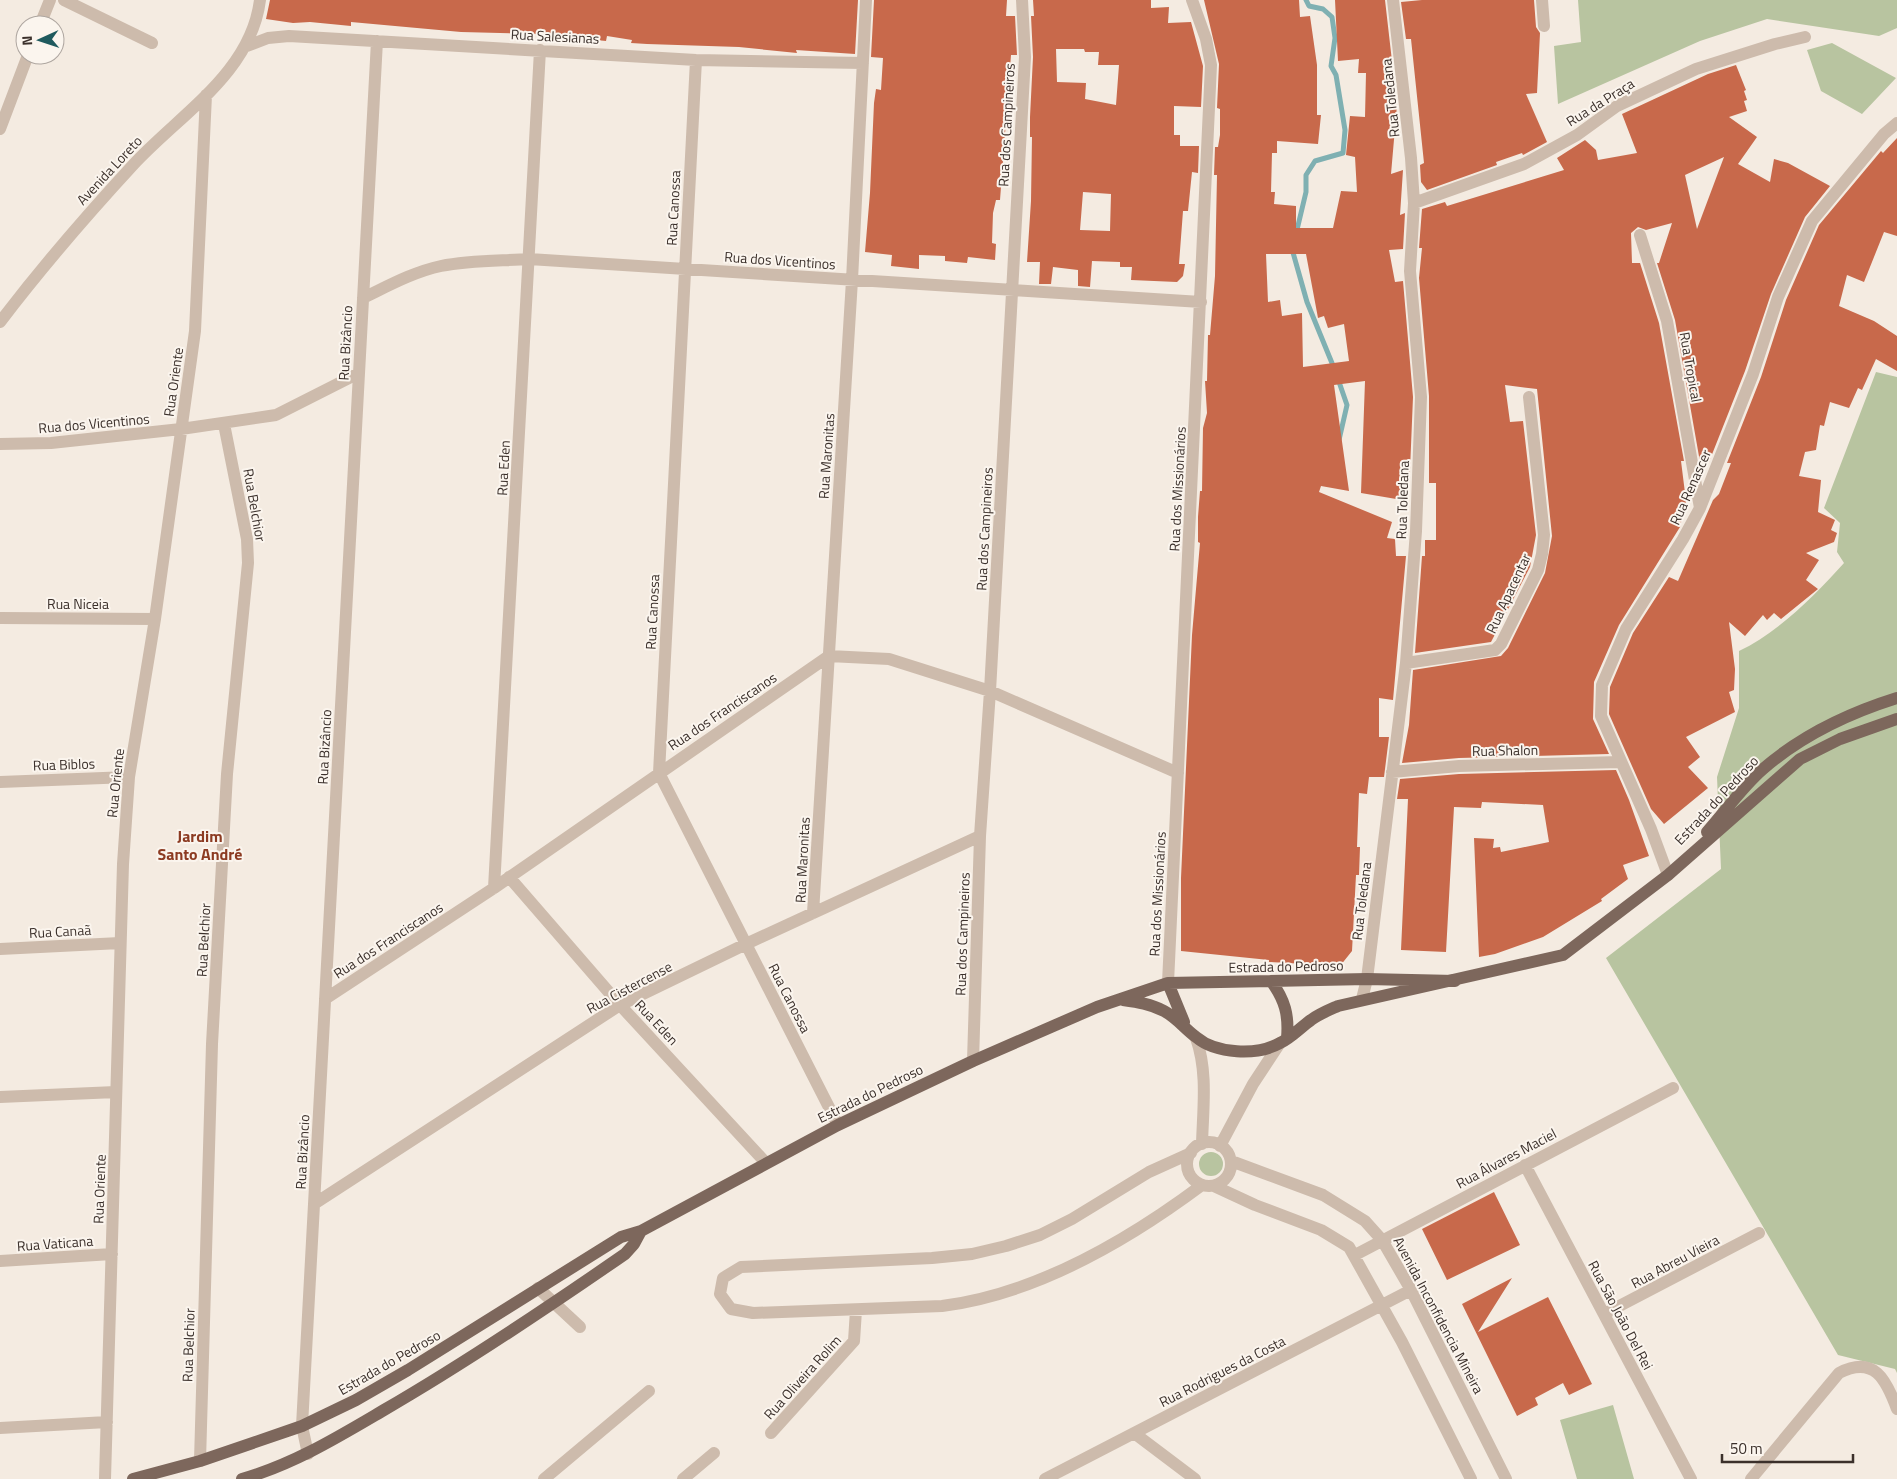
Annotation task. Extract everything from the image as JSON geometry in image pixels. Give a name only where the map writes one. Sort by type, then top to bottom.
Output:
[{"type":"main road","name":"Estrada do Pedroso","points":[[1668,875],[1762,770],[1799,742],[1819,731],[1867,707],[1897,698]]},
{"type":"main road","name":"Estrada do Pedroso","points":[[1120,1000],[1150,1005],[1185,1025],[1196,1038],[1209,1044],[1234,1051],[1263,1049],[1284,1041],[1312,1019],[1338,1006],[1455,981],[1562,955],[1596,932],[1668,875],[1800,759],[1840,739],[1897,719]]},
{"type":"main road","name":"Estrada do Pedroso","points":[[133,1479],[200,1461],[302,1426],[356,1400],[408,1370],[621,1237],[641,1231],[838,1125],[973,1061],[1097,1007],[1168,983],[1367,979],[1455,981]]},
{"type":"main road","points":[[1271,981],[1285,1003],[1288,1020],[1284,1041]]},
{"type":"main road","points":[[1168,983],[1177,1010],[1185,1025]]},
{"type":"main road","name":"Estrada do Pedroso","points":[[242,1479],[273,1470],[308,1454],[433,1382],[625,1254],[634,1244],[641,1231]]},
{"type":"street","points":[[44,15],[50,0]]},
{"type":"street","points":[[64,0],[152,43]]},
{"type":"street","points":[[247,46],[260,0]]},
{"type":"street","name":"Rua Maronitas","points":[[813,913],[852,280],[866,0]]},
{"type":"street","name":"Rua dos Campineiros","points":[[973,1061],[980,836],[990,691],[1025,57],[1022,0]]},
{"type":"street","name":"Rua dos Missionários","points":[[1168,983],[1211,65],[1206,39],[1192,0]]},
{"type":"street","name":"Rua Toledana","points":[[1362,1000],[1367,979],[1406,663],[1416,531],[1421,398],[1410,271],[1414,203],[1406,105],[1393,0]]},
{"type":"street","points":[[1542,0],[1544,26]]},
{"type":"street","name":"Rua Salesianas","points":[[247,46],[268,38],[289,36],[696,60],[863,62]]},
{"type":"street","name":"Rua da Praça","points":[[1414,203],[1524,164],[1577,135],[1617,106],[1696,69],[1775,44],[1805,37]]},
{"type":"street","name":"Rua Bizâncio","points":[[308,1454],[302,1426],[377,41]]},
{"type":"street","name":"Avenida Loreto","points":[[0,322],[66,238],[141,156],[206,95],[247,46]]},
{"type":"street","name":"Rua Eden","points":[[494,888],[540,50]]},
{"type":"street","name":"Rua Canossa","points":[[696,60],[659,773],[838,1125]]},
{"type":"street","points":[[0,129],[24,65]]},
{"type":"street","name":"Rua Oriente","points":[[105,1479],[120,943],[129,777],[155,619],[195,330],[206,95]]},
{"type":"street","name":"Rua Renascer","points":[[1668,875],[1651,829],[1601,716],[1602,685],[1626,629],[1683,540],[1700,508],[1752,374],[1778,298],[1812,221],[1884,134],[1897,123]]},
{"type":"street","name":"Rua Tropical","points":[[1640,235],[1667,321],[1700,508]]},
{"type":"street","name":"Rua dos Vicentinos","points":[[363,298],[410,275],[442,266],[529,259],[1201,302]]},
{"type":"street","name":"Rua dos Vicentinos","points":[[0,444],[51,443],[181,429],[224,424],[276,414],[359,373]]},
{"type":"street","name":"Rua Apacentar","points":[[1406,663],[1495,650],[1501,644],[1538,570],[1544,535],[1529,397]]},
{"type":"street","name":"Rua Belchior","points":[[200,1461],[212,1044],[227,774],[248,564],[248,539],[224,424]]},
{"type":"street","name":"Rua Niceia","points":[[0,618],[155,619]]},
{"type":"street","points":[[829,656],[889,659],[990,691],[1178,774]]},
{"type":"street","name":"Rua dos Franciscanos","points":[[325,999],[494,888],[829,656]]},
{"type":"street","name":"Rua Shalon","points":[[1392,772],[1459,766],[1620,762]]},
{"type":"street","name":"Rua Biblos","points":[[0,782],[129,777]]},
{"type":"street","name":"Rua Cistercense","points":[[314,1204],[620,1005],[746,944],[980,836]]},
{"type":"street","name":"Rua Eden","points":[[509,877],[620,1005],[766,1163]]},
{"type":"street","name":"Rua Canaã","points":[[0,949],[120,943]]},
{"type":"street","points":[[1196,1038],[1202,1055],[1204,1074],[1202,1144]]},
{"type":"street","points":[[1220,1146],[1253,1084],[1284,1041]]},
{"type":"street","name":"Rua Álvares Maciel","points":[[1355,1255],[1673,1088]]},
{"type":"street","points":[[0,1097],[116,1092]]},
{"type":"street","points":[[1208,1142],[1220,1146],[1226,1150],[1231,1161],[1231,1168],[1225,1179],[1208,1185],[1149,1223],[1041,1281],[1014,1291],[972,1302],[942,1306],[753,1313],[731,1309],[720,1294],[723,1278],[741,1268],[932,1258],[972,1254],[1006,1246],[1040,1235],[1072,1219],[1149,1172],[1191,1153],[1202,1144],[1208,1142]]},
{"type":"street","points":[[1191,1153],[1188,1160],[1191,1175],[1208,1185],[1255,1205],[1321,1230],[1349,1247],[1382,1305],[1471,1479]]},
{"type":"street","name":"Avenida Inconfidencia Mineira","points":[[1231,1161],[1323,1195],[1365,1221],[1382,1240],[1412,1290],[1506,1479]]},
{"type":"street","name":"Rua São João Del Rei","points":[[1525,1165],[1692,1479]]},
{"type":"street","name":"Rua Abreu Vieira","points":[[1604,1314],[1759,1233]]},
{"type":"street","name":"Rua Vaticana","points":[[0,1261],[112,1254]]},
{"type":"street","points":[[538,1288],[580,1327]]},
{"type":"street","name":"Rua Rodrigues da Costa","points":[[1045,1479],[1412,1290]]},
{"type":"street","name":"Rua Oliveira Rolim","points":[[771,1433],[854,1341],[856,1310]]},
{"type":"street","points":[[1752,1479],[1839,1373],[1852,1366],[1864,1366],[1875,1370],[1890,1388],[1897,1409]]},
{"type":"street","points":[[544,1479],[649,1391]]},
{"type":"street","points":[[0,1428],[107,1422]]},
{"type":"street","points":[[1134,1433],[1195,1479]]},
{"type":"street","points":[[683,1479],[714,1453]]},
{"type":"green space","points":[[1578,0],[1897,0],[1897,28],[1879,36],[1767,19],[1700,41],[1558,104],[1554,46],[1581,42]]},
{"type":"green space","points":[[1832,43],[1896,78],[1862,114],[1821,91],[1807,50]]},
{"type":"green space","points":[[1876,372],[1897,377],[1897,1373],[1895,1369],[1838,1355],[1606,958],[1721,869],[1717,777],[1739,708],[1739,651],[1782,624],[1821,588],[1844,563],[1837,552],[1840,523],[1824,508]]},
{"type":"green space","points":[[1211,1152],[1219,1156],[1223,1164],[1219,1172],[1211,1176],[1203,1172],[1199,1164],[1203,1156]]},
{"type":"green space","points":[[1613,1405],[1634,1479],[1577,1479],[1560,1420]]},
{"type":"building","points":[[270,0],[858,0],[855,54],[796,50],[797,53],[739,47],[631,43],[632,40],[607,36],[606,41],[535,34],[461,32],[351,22],[351,26],[310,22],[293,23],[266,19]]},
{"type":"building","points":[[874,0],[1007,0],[1006,16],[1015,16],[1017,55],[1011,55],[1000,200],[996,200],[993,213],[992,243],[996,244],[995,260],[968,257],[967,263],[945,261],[945,256],[919,255],[919,269],[891,266],[892,255],[865,252],[874,103],[876,89],[881,90],[883,58],[871,57]]},
{"type":"building","points":[[1033,0],[1151,0],[1151,8],[1169,7],[1168,23],[1191,22],[1203,66],[1201,107],[1174,106],[1174,135],[1180,135],[1180,146],[1199,146],[1198,173],[1192,172],[1188,211],[1183,211],[1179,264],[1185,264],[1183,276],[1177,282],[1131,280],[1132,267],[1120,267],[1120,262],[1092,261],[1090,287],[1078,286],[1078,270],[1053,267],[1051,284],[1039,284],[1040,262],[1027,262],[1031,201],[1032,137],[1030,137],[1030,117],[1033,57],[1031,16],[1034,16]],"holes":[[[1056,49],[1084,49],[1085,52],[1099,52],[1098,65],[1119,65],[1116,105],[1085,99],[1086,83],[1057,82]],[[1083,192],[1111,194],[1110,231],[1080,230]]]},
{"type":"building","points":[[1204,0],[1299,0],[1300,17],[1310,16],[1317,65],[1317,115],[1321,115],[1318,144],[1277,141],[1277,153],[1272,153],[1271,192],[1275,192],[1274,204],[1296,206],[1296,228],[1333,228],[1341,191],[1357,192],[1355,157],[1346,155],[1350,116],[1365,117],[1366,73],[1358,73],[1359,59],[1338,61],[1335,0],[1385,0],[1397,105],[1391,174],[1403,170],[1400,215],[1405,213],[1403,249],[1389,250],[1395,282],[1403,281],[1413,397],[1410,470],[1402,500],[1361,493],[1365,381],[1334,385],[1349,491],[1321,486],[1319,492],[1392,522],[1387,538],[1395,539],[1396,556],[1406,556],[1393,700],[1379,698],[1379,737],[1389,737],[1384,777],[1369,777],[1367,794],[1359,793],[1357,847],[1360,847],[1359,875],[1356,875],[1352,951],[1340,966],[1323,970],[1323,965],[1269,962],[1269,960],[1181,951],[1181,878],[1192,635],[1200,543],[1198,542],[1198,517],[1200,491],[1202,491],[1203,428],[1207,413],[1205,381],[1207,381],[1208,335],[1210,335],[1215,276],[1217,175],[1214,175],[1215,147],[1218,147],[1220,135],[1220,109],[1217,108],[1219,64]],"holes":[[[1266,254],[1306,254],[1318,318],[1324,316],[1328,328],[1344,324],[1349,361],[1303,367],[1302,313],[1282,316],[1280,300],[1268,302]]]},
{"type":"building","points":[[1422,0],[1534,0],[1536,27],[1540,33],[1537,93],[1526,94],[1547,142],[1523,155],[1522,153],[1496,162],[1497,165],[1427,190],[1421,182],[1420,165],[1424,163],[1411,39],[1406,39],[1401,2]]},
{"type":"building","points":[[1736,65],[1746,90],[1744,91],[1747,100],[1744,101],[1747,111],[1729,117],[1757,137],[1738,164],[1770,182],[1774,159],[1788,163],[1830,186],[1805,217],[1771,294],[1745,371],[1709,462],[1700,462],[1675,320],[1657,263],[1659,263],[1672,223],[1646,230],[1638,227],[1631,233],[1632,263],[1640,263],[1659,323],[1684,461],[1681,461],[1686,501],[1680,527],[1619,625],[1594,682],[1593,719],[1609,754],[1459,758],[1402,763],[1409,725],[1413,670],[1501,656],[1508,648],[1545,573],[1552,536],[1537,389],[1505,385],[1510,422],[1523,421],[1536,535],[1530,567],[1491,642],[1415,653],[1422,556],[1425,556],[1425,540],[1436,540],[1436,483],[1429,483],[1429,396],[1419,278],[1422,248],[1419,248],[1422,209],[1445,202],[1447,206],[1564,170],[1557,158],[1585,140],[1596,150],[1598,160],[1637,153],[1622,114],[1708,74]],"holes":[[[1724,157],[1697,229],[1685,175]]]},
{"type":"building","points":[[1897,138],[1897,236],[1884,232],[1864,282],[1847,275],[1839,306],[1874,321],[1897,336],[1897,371],[1876,359],[1862,390],[1858,388],[1849,408],[1830,402],[1824,426],[1820,425],[1816,450],[1805,452],[1799,476],[1821,480],[1818,512],[1835,520],[1831,530],[1837,533],[1834,542],[1806,553],[1819,560],[1806,580],[1818,589],[1781,619],[1774,613],[1767,620],[1763,615],[1745,636],[1729,622],[1735,669],[1734,690],[1729,692],[1735,712],[1686,737],[1700,757],[1688,767],[1708,788],[1664,824],[1651,809],[1609,714],[1610,687],[1633,633],[1669,577],[1678,581],[1713,500],[1719,494],[1731,463],[1727,463],[1761,377],[1786,300],[1819,225],[1881,151],[1883,153]]},
{"type":"building","points":[[1616,770],[1649,856],[1623,865],[1628,879],[1601,899],[1602,901],[1543,937],[1495,954],[1479,957],[1474,838],[1494,839],[1493,848],[1500,847],[1501,852],[1549,842],[1543,805],[1482,802],[1481,808],[1454,807],[1446,952],[1401,950],[1408,799],[1397,799],[1400,779],[1459,774]]},
{"type":"building","points":[[1494,1192],[1520,1245],[1447,1280],[1422,1229]]},
{"type":"building","points":[[1512,1278],[1478,1332],[1548,1297],[1592,1384],[1569,1395],[1563,1383],[1535,1398],[1538,1405],[1517,1416],[1462,1304]]},
{"type":"waterway","points":[[1296,234],[1306,192],[1306,175],[1315,161],[1343,153],[1345,130],[1336,75],[1331,66],[1335,38],[1332,17],[1323,9],[1309,6],[1306,0]]},
{"type":"waterway","points":[[1292,249],[1307,302],[1334,368]]},
{"type":"waterway","points":[[1338,379],[1347,405],[1339,440]]},
{"type":"district","name":"Jardim Santo André","points":[[200,845]]}]
